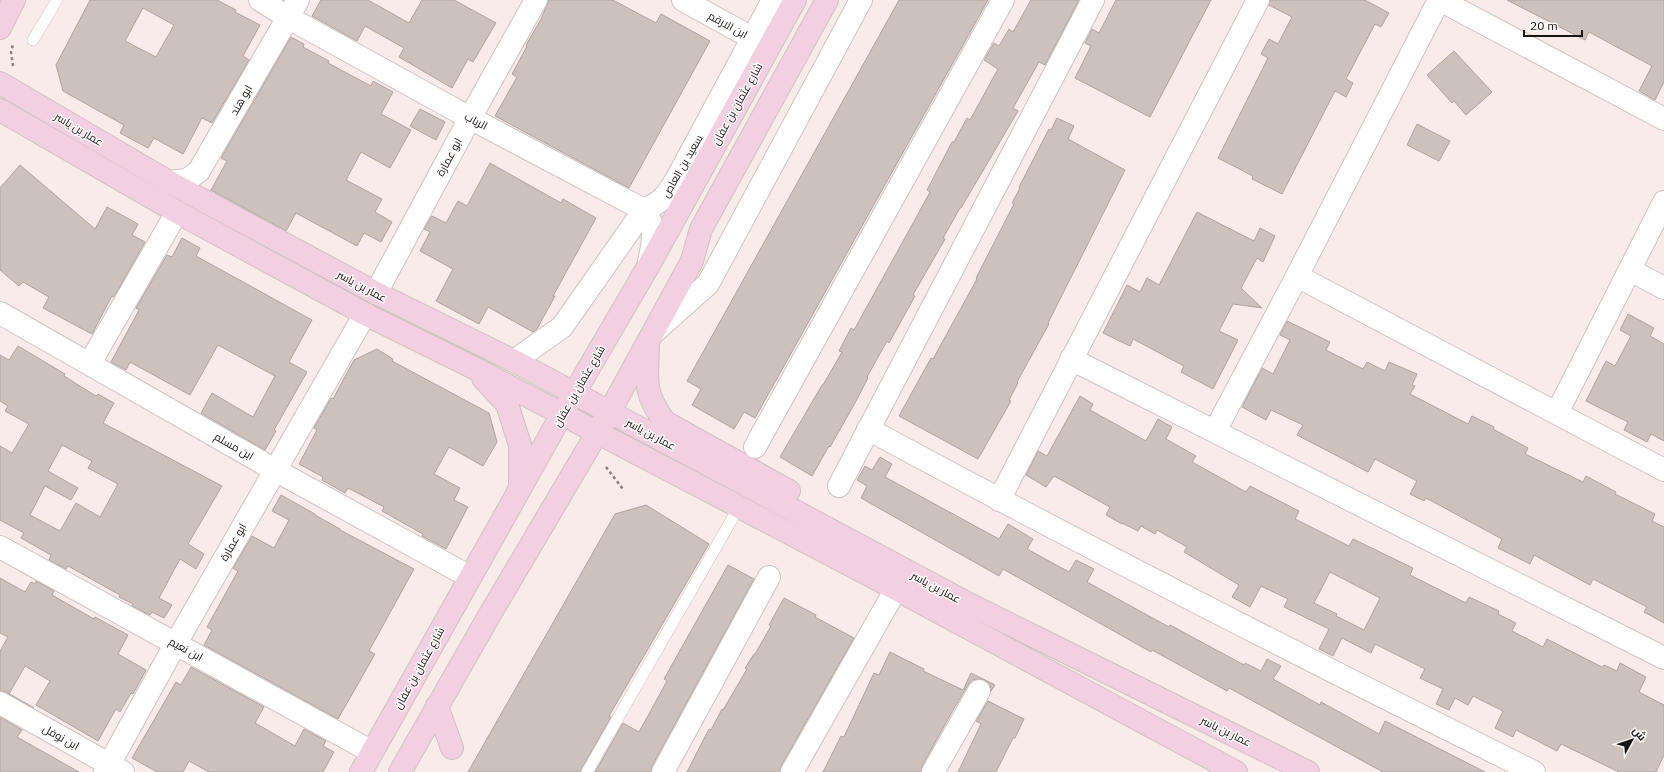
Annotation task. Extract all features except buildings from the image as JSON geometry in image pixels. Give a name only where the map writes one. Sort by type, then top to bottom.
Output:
[{"type":"street","points":[[0,28],[14,0]]},
{"type":"street","name":"الرباب","points":[[260,0],[293,9],[470,118],[644,210]]},
{"type":"street","name":"ابو عمارة","points":[[376,293],[470,118],[536,0]]},
{"type":"street","name":"ابن الارقم","points":[[683,0],[752,38]]},
{"type":"street","name":"سعيد بن العاص","points":[[514,361],[562,327],[644,210],[660,202],[665,197],[676,180],[773,0]]},
{"type":"street","name":"شارع عثمان بن عفان","points":[[361,772],[562,414],[575,394],[649,264],[795,0]]},
{"type":"street","points":[[400,772],[437,706],[610,411],[692,261],[701,229],[827,0]]},
{"type":"street","points":[[861,0],[708,284],[650,337],[647,387],[655,409],[665,422],[915,560],[969,604]]},
{"type":"street","points":[[754,447],[1003,0]]},
{"type":"street","points":[[839,486],[1093,0]]},
{"type":"street","points":[[999,500],[1071,358],[1258,0]]},
{"type":"street","points":[[1215,431],[1297,276],[1439,0],[1664,119]]},
{"type":"street","name":"ابو هند","points":[[168,182],[187,180],[199,171],[293,9]]},
{"type":"street","name":"عمار بن ياسر","points":[[0,83],[168,182],[376,293],[514,361],[610,411],[969,604],[1308,772]]},
{"type":"street","name":"عمار بن ياسر","points":[[0,110],[177,212],[365,314],[474,368],[739,506],[1236,772]]},
{"type":"street","points":[[676,180],[700,170]]},
{"type":"street","points":[[1557,413],[1664,202]]},
{"type":"street","points":[[644,210],[652,220],[654,234],[649,264]]},
{"type":"street","points":[[90,363],[177,212]]},
{"type":"street","points":[[1630,270],[1664,288]]},
{"type":"street","points":[[1297,276],[1664,470]]},
{"type":"street","name":"ابن مسلم","points":[[0,313],[90,363],[275,470],[470,577]]},
{"type":"street","name":"ابو عمارة","points":[[113,769],[176,643],[365,314]]},
{"type":"street","points":[[1071,358],[1664,658]]},
{"type":"street","points":[[474,368],[507,404],[520,444],[520,490]]},
{"type":"street","points":[[868,429],[999,500],[1331,672],[1534,772]]},
{"type":"street","name":"ابن نعيم","points":[[0,547],[372,752]]},
{"type":"street","points":[[662,772],[769,577]]},
{"type":"street","points":[[792,772],[896,589]]},
{"type":"street","points":[[933,772],[978,691]]},
{"type":"street","name":"ابن نوفل","points":[[0,703],[113,769]]},
{"type":"street","points":[[437,706],[452,748]]},
{"type":"lane","points":[[33,40],[57,0]]},
{"type":"lane","points":[[587,772],[739,506]]},
{"type":"path","points":[[606,467],[623,489]]}]
